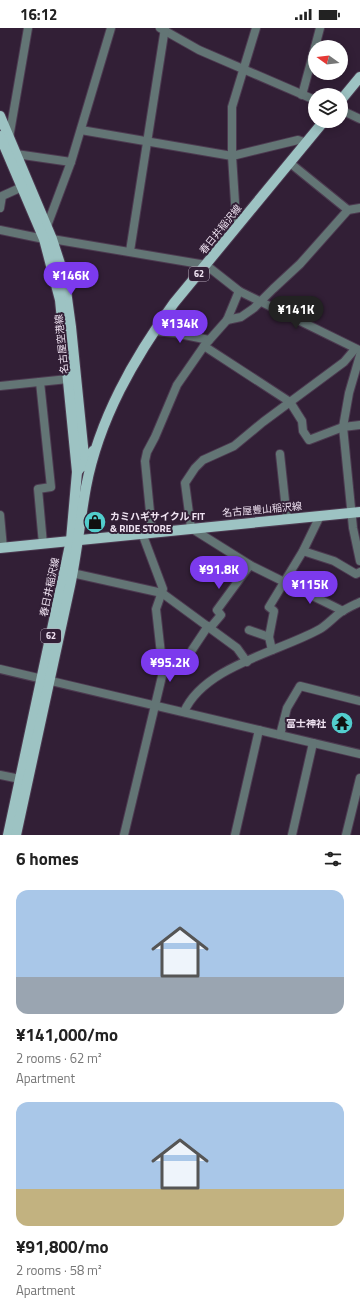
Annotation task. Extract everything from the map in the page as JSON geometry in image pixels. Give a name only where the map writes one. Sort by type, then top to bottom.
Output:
[{"type":"main road","points":[[348,92],[360,77]]},
{"type":"main road","name":"名古屋空港線","points":[[0,116],[7,152],[64,276],[85,464],[86,487]]},
{"type":"main road","name":"春日井稲沢線","points":[[16,835],[45,680],[86,487],[99,442],[127,375],[154,331],[174,303],[318,128]]},
{"type":"main road","name":"名古屋空港線","points":[[7,152],[47,226],[48,239],[60,300],[78,472]]},
{"type":"main road","name":"春日井稲沢線","points":[[8,835],[20,779],[72,573],[78,472],[99,442]]},
{"type":"main road","name":"名古屋豊山稲沢線","points":[[2,548],[147,532],[356,513]]},
{"type":"street","points":[[5,137],[28,28]]},
{"type":"street","points":[[47,226],[71,162],[111,28]]},
{"type":"street","points":[[239,224],[236,218],[232,156],[232,107],[256,28]]},
{"type":"street","points":[[317,40],[320,28]]},
{"type":"street","points":[[130,251],[163,29],[199,50],[308,97]]},
{"type":"street","points":[[302,94],[308,72]]},
{"type":"street","points":[[348,113],[360,119]]},
{"type":"street","points":[[81,130],[232,156],[298,140],[306,143]]},
{"type":"street","points":[[7,152],[71,162]]},
{"type":"street","points":[[290,163],[348,210]]},
{"type":"street","points":[[0,208],[2,196],[22,187]]},
{"type":"street","points":[[227,320],[242,317],[261,301],[300,264],[348,210],[360,208]]},
{"type":"street","points":[[0,230],[206,265],[239,291],[358,352]]},
{"type":"street","points":[[124,835],[163,672],[156,609],[163,589],[147,532],[145,461],[147,452],[177,385],[207,343],[227,320],[239,291]]},
{"type":"street","points":[[154,331],[175,333],[207,343],[290,402],[302,421],[303,431],[309,440],[343,427],[360,425]]},
{"type":"street","points":[[343,610],[250,565],[191,528],[185,483],[195,468],[203,460],[234,446],[290,402],[358,352]]},
{"type":"street","points":[[358,352],[343,427],[356,513],[360,561]]},
{"type":"street","points":[[0,386],[68,379]]},
{"type":"street","points":[[40,382],[51,487],[38,489],[43,544]]},
{"type":"street","points":[[280,454],[287,519]]},
{"type":"street","points":[[0,515],[2,548]]},
{"type":"street","points":[[272,650],[269,637],[274,611],[269,607],[285,583],[303,551],[320,516]]},
{"type":"street","points":[[303,551],[334,561],[356,574],[360,572]]},
{"type":"street","points":[[192,650],[209,627],[221,615],[217,610],[218,606],[232,591],[250,565]]},
{"type":"street","points":[[72,573],[162,593],[237,648],[247,662]]},
{"type":"street","points":[[184,712],[188,705],[207,685],[229,669],[320,629],[343,610],[360,602]]},
{"type":"street","points":[[250,630],[269,637]]},
{"type":"street","points":[[0,679],[1,669],[360,754]]},
{"type":"street","points":[[280,735],[287,708],[300,686],[360,701]]},
{"type":"street","points":[[235,835],[259,730]]},
{"type":"street","points":[[292,835],[313,743]]},
{"type":"street","points":[[0,775],[20,779]]},
{"type":"street","points":[[346,835],[360,778]]},
{"type":"place","name":"カミハギサイクル FIT & RIDE STORE","points":[[95,522]]},
{"type":"place","name":"富士神社","points":[[342,723]]}]
